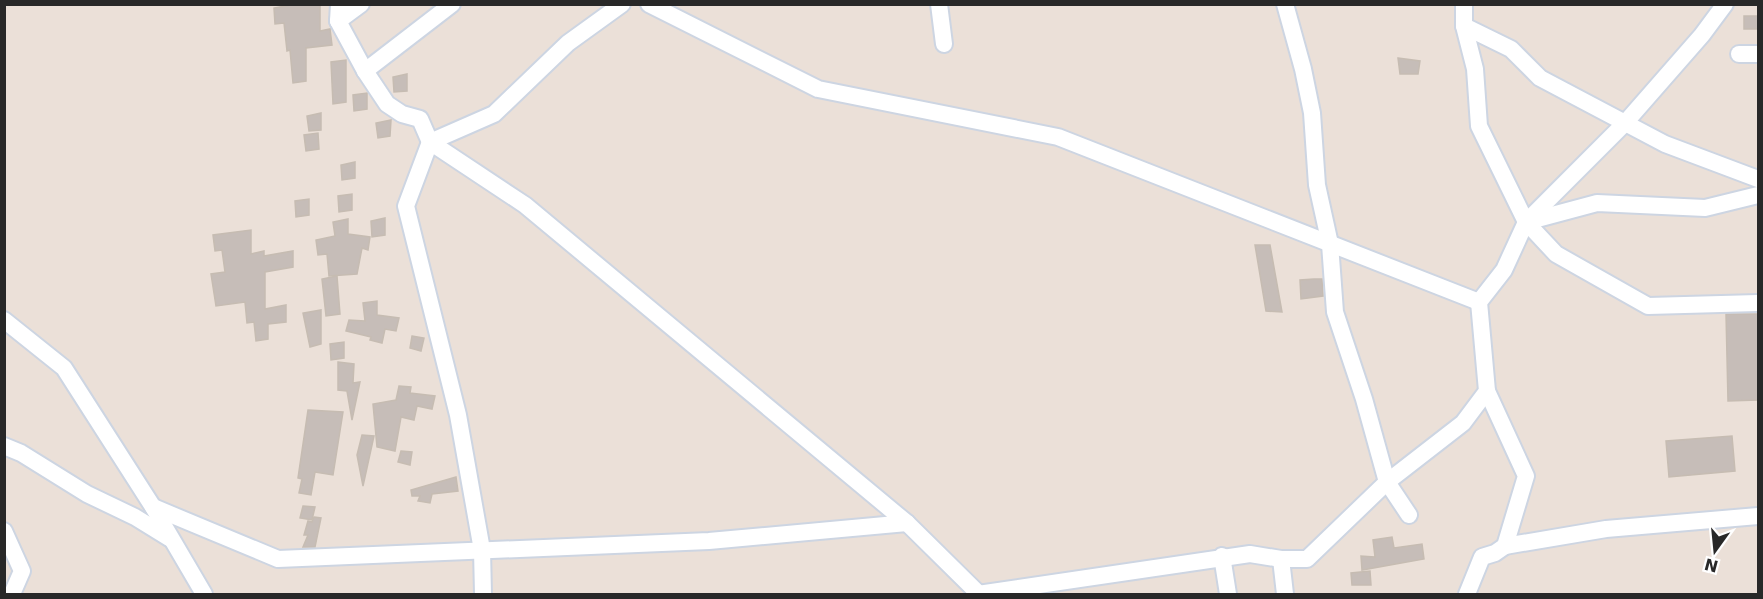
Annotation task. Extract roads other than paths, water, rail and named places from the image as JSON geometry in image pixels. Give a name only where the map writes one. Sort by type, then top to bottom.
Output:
[{"type":"street","points":[[361,4],[339,13],[365,71],[387,104],[402,114],[420,119],[430,142],[525,205],[907,523],[979,594],[1222,556],[1250,554],[1281,559],[1307,559],[1325,545],[1387,482],[1463,423],[1487,391]]},
{"type":"street","points":[[365,71],[452,4]]},
{"type":"street","points":[[483,594],[482,550],[458,415],[406,206],[430,142],[494,114],[568,43],[622,4]]},
{"type":"street","points":[[649,4],[818,89],[1058,137],[1479,302]]},
{"type":"street","points":[[939,4],[944,44]]},
{"type":"street","points":[[1285,4],[1303,69],[1312,113],[1317,185],[1330,244],[1335,312],[1364,399],[1387,482],[1409,515]]},
{"type":"street","points":[[1464,4],[1464,27],[1475,69],[1479,126],[1526,222],[1556,254],[1647,306],[1758,303]]},
{"type":"street","points":[[1505,546],[1526,476],[1487,391],[1479,302],[1504,270],[1526,222],[1625,123],[1702,35],[1725,4]]},
{"type":"street","points":[[1464,27],[1511,49],[1540,78],[1665,144],[1758,179]]},
{"type":"street","points":[[1739,54],[1758,54]]},
{"type":"street","points":[[1526,222],[1597,203],[1704,208],[1758,195]]},
{"type":"street","points":[[4,320],[64,368],[153,507],[176,549]]},
{"type":"street","points":[[4,446],[21,453],[87,494],[166,534],[204,594]]},
{"type":"street","points":[[153,507],[278,559],[710,541],[907,523]]},
{"type":"street","points":[[1467,594],[1482,557],[1495,554],[1505,546],[1606,529],[1758,516]]},
{"type":"street","points":[[4,531],[22,572],[12,594]]},
{"type":"street","points":[[1222,556],[1228,594]]},
{"type":"street","points":[[1281,559],[1285,594]]}]
